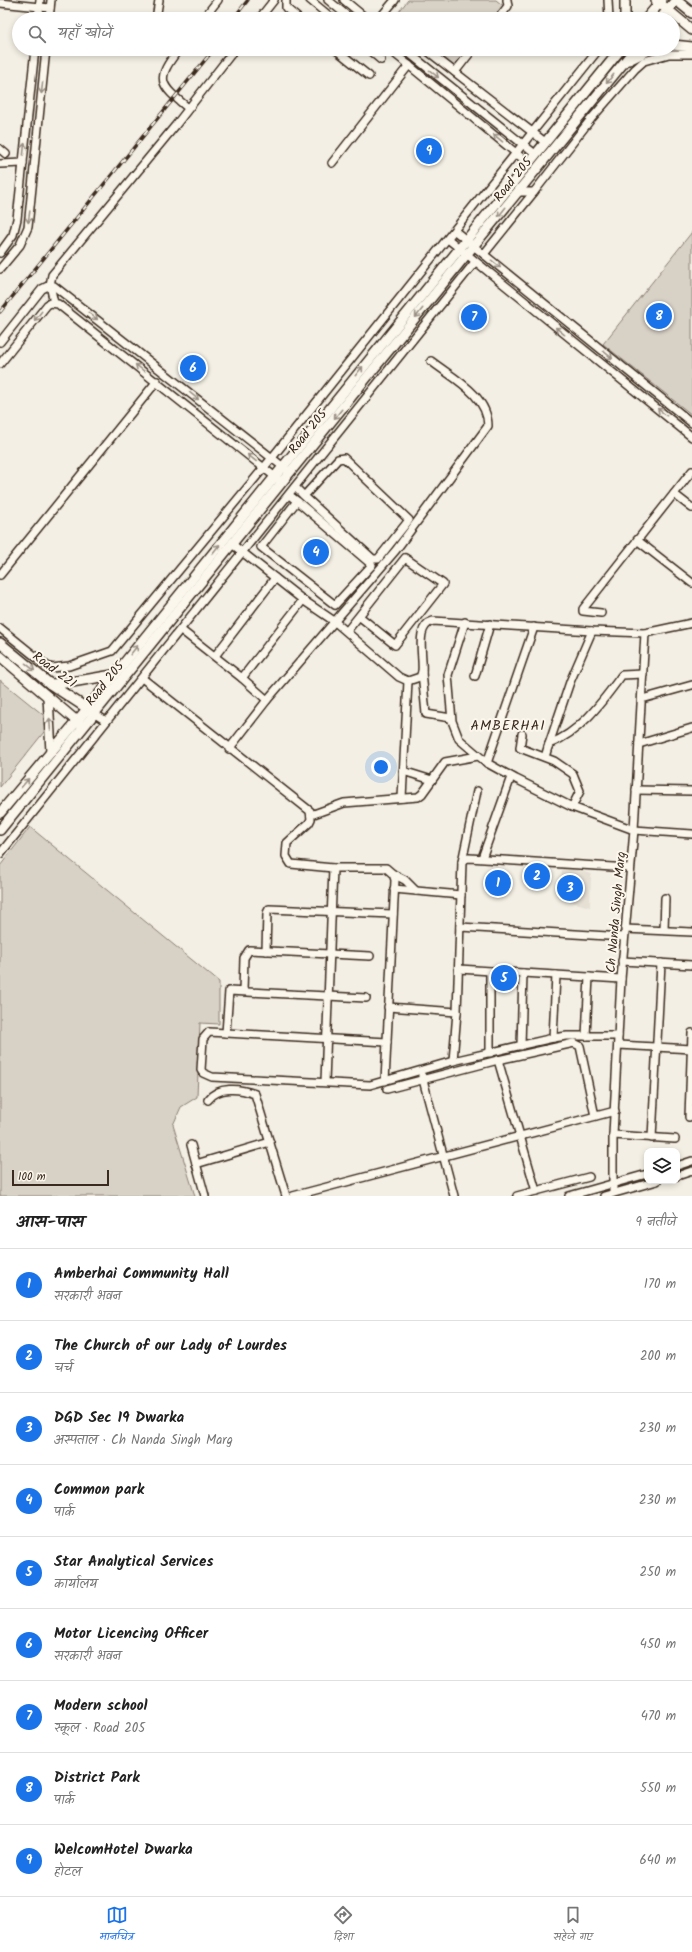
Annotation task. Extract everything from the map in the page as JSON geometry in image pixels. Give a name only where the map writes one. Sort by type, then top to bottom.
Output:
[{"type":"main road","points":[[625,0],[625,12]]},
{"type":"main road","points":[[668,10],[676,0],[692,13]]},
{"type":"main road","points":[[651,12],[659,1],[670,12]]},
{"type":"main road","points":[[680,20],[692,30]]},
{"type":"main road","points":[[680,46],[692,47]]},
{"type":"main road","name":"Road 205","points":[[0,813],[87,709],[614,56]]},
{"type":"main road","name":"Road 205","points":[[0,830],[466,255],[630,56]]},
{"type":"main road","points":[[625,62],[637,56]]},
{"type":"main road","name":"Road 221","points":[[0,643],[50,684],[95,714]]},
{"type":"main road","name":"Road 221","points":[[0,656],[85,727]]},
{"type":"main road","points":[[50,684],[66,683],[114,675]]},
{"type":"main road","points":[[48,697],[51,752]]},
{"type":"street","points":[[50,12],[51,0]]},
{"type":"street","points":[[157,12],[159,0]]},
{"type":"street","points":[[209,12],[218,0]]},
{"type":"street","points":[[265,12],[274,0]]},
{"type":"street","points":[[286,0],[286,8],[291,12]]},
{"type":"street","points":[[310,0],[324,12]]},
{"type":"street","points":[[328,0],[343,12]]},
{"type":"street","points":[[344,0],[359,12]]},
{"type":"street","points":[[386,12],[395,0]]},
{"type":"street","points":[[503,12],[508,6],[507,0]]},
{"type":"street","points":[[608,0],[609,12]]},
{"type":"street","points":[[0,3],[40,4],[50,8]]},
{"type":"street","points":[[680,54],[692,54]]},
{"type":"street","points":[[0,253],[10,241],[15,229],[34,56]]},
{"type":"street","points":[[0,269],[20,245],[28,227],[45,56]]},
{"type":"street","points":[[174,56],[166,66],[163,80],[168,90],[188,108]]},
{"type":"street","points":[[54,303],[50,278],[229,56]]},
{"type":"street","points":[[344,56],[369,76]]},
{"type":"street","points":[[376,56],[381,60]]},
{"type":"street","points":[[398,56],[528,163]]},
{"type":"street","points":[[413,56],[535,154]]},
{"type":"street","points":[[433,56],[545,142]]},
{"type":"street","points":[[454,72],[467,56]]},
{"type":"street","points":[[0,628],[47,666],[52,668],[69,666],[112,651],[271,459],[455,231],[531,132],[593,56]]},
{"type":"street","points":[[484,254],[591,119],[635,69],[644,62],[663,56]]},
{"type":"street","points":[[332,163],[409,65]]},
{"type":"street","points":[[0,149],[6,154]]},
{"type":"street","points":[[0,164],[22,163]]},
{"type":"street","points":[[518,192],[534,192]]},
{"type":"street","points":[[455,231],[692,423]]},
{"type":"street","points":[[448,239],[692,437]]},
{"type":"street","points":[[0,854],[475,262]]},
{"type":"street","points":[[0,342],[42,289],[50,285],[58,288],[290,473]]},
{"type":"street","points":[[0,364],[47,305],[54,303],[60,305],[157,381],[282,483]]},
{"type":"street","points":[[229,749],[267,700],[396,550],[488,426],[486,408],[476,395],[431,361]]},
{"type":"street","points":[[0,575],[157,381]]},
{"type":"street","points":[[295,488],[304,496],[376,560],[409,520],[344,458],[338,459],[304,496]]},
{"type":"street","points":[[601,613],[583,611],[583,609],[692,471]]},
{"type":"street","points":[[674,494],[692,508]]},
{"type":"street","points":[[289,495],[297,501],[372,565],[335,605],[261,547],[297,501]]},
{"type":"street","points":[[637,540],[692,583]]},
{"type":"street","points":[[232,544],[303,600],[334,621],[399,677],[408,681],[420,677],[422,672]]},
{"type":"street","points":[[347,632],[359,616],[404,558],[443,584],[395,645],[359,616]]},
{"type":"street","points":[[215,656],[276,578]]},
{"type":"street","points":[[242,678],[303,600]]},
{"type":"street","points":[[451,718],[426,714],[422,672],[422,631],[426,624],[433,621],[645,633],[692,623]]},
{"type":"street","points":[[464,622],[448,675],[451,718],[454,731],[459,739],[478,756],[511,777],[572,807],[634,830],[692,834]]},
{"type":"street","points":[[475,676],[490,624]]},
{"type":"street","points":[[488,763],[534,627]]},
{"type":"street","points":[[181,630],[215,656],[267,700]]},
{"type":"street","points":[[545,757],[570,682],[592,631]]},
{"type":"street","name":"Ch Nanda Singh Marg","points":[[613,1194],[613,1135],[622,961],[634,830],[645,633]]},
{"type":"street","points":[[548,747],[549,744],[564,738],[577,728],[600,705],[622,675],[643,674]]},
{"type":"street","points":[[142,678],[229,749],[310,811],[312,815]]},
{"type":"street","points":[[402,798],[408,681]]},
{"type":"street","points":[[642,699],[692,685]]},
{"type":"street","points":[[95,714],[106,721]]},
{"type":"street","points":[[639,744],[692,728]]},
{"type":"street","points":[[522,734],[520,748],[554,761],[573,774],[580,791],[572,807]]},
{"type":"street","points":[[416,891],[405,880],[393,874],[386,868],[333,868],[291,864],[286,856],[287,843],[309,823],[312,815],[344,803],[421,796],[445,762],[478,756]]},
{"type":"street","points":[[403,771],[432,780]]},
{"type":"street","points":[[482,858],[511,777]]},
{"type":"street","points":[[636,790],[692,791]]},
{"type":"street","points":[[453,1061],[457,1012],[462,862],[477,791]]},
{"type":"street","points":[[462,862],[466,858],[482,858],[630,868]]},
{"type":"street","points":[[324,1082],[333,911],[333,868]]},
{"type":"street","points":[[385,1081],[394,889],[393,874]]},
{"type":"street","points":[[394,889],[461,895]]},
{"type":"street","points":[[664,930],[665,898]]},
{"type":"street","points":[[266,951],[267,913],[269,909],[393,914]]},
{"type":"street","points":[[460,926],[624,937]]},
{"type":"street","points":[[625,929],[692,932]]},
{"type":"street","points":[[243,991],[245,954],[252,950],[370,956]]},
{"type":"street","points":[[622,961],[692,965]]},
{"type":"street","points":[[652,1138],[661,963]]},
{"type":"street","points":[[458,969],[621,979]]},
{"type":"street","points":[[490,971],[490,1053]]},
{"type":"street","points":[[521,1046],[523,973]]},
{"type":"street","points":[[553,1038],[556,975]]},
{"type":"street","points":[[586,1036],[588,977]]},
{"type":"street","points":[[226,1033],[229,993],[232,990],[366,998]]},
{"type":"street","points":[[388,1007],[457,1012]]},
{"type":"street","points":[[387,1042],[326,1040],[209,1032],[203,1039],[201,1070],[206,1076],[370,1085],[453,1061],[553,1038],[618,1036]]},
{"type":"street","points":[[689,1117],[692,1033]]},
{"type":"street","points":[[387,1089],[498,1060],[574,1043],[580,1046],[595,1116]]},
{"type":"street","points":[[618,1045],[692,1049]]},
{"type":"street","points":[[498,1060],[536,1191]]},
{"type":"street","points":[[420,1070],[454,1196]]},
{"type":"street","points":[[208,1100],[212,1094],[218,1091],[241,1091],[254,1094],[286,1196]]},
{"type":"street","points":[[293,1196],[615,1110]]},
{"type":"street","points":[[613,1135],[675,1139]]},
{"type":"street","points":[[196,1164],[270,1142]]},
{"type":"street","points":[[191,1144],[205,1196]]},
{"type":"street","points":[[680,1165],[692,1161]]},
{"type":"street","points":[[680,1175],[692,1171]]},
{"type":"street","points":[[569,1196],[644,1175]]},
{"type":"street","points":[[517,1196],[589,1176]]},
{"type":"street","points":[[604,1196],[647,1184]]},
{"type":"shaded area","points":[[408,0],[496,0],[505,7],[501,12],[399,12]]},
{"type":"shaded area","points":[[441,56],[466,56],[456,68]]},
{"type":"shaded area","points":[[692,232],[692,415],[603,344]]},
{"type":"shaded area","points":[[314,545],[323,551],[315,561],[310,554],[314,549]]},
{"type":"shaded area","points":[[0,680],[52,722],[0,787]]},
{"type":"shaded area","points":[[30,827],[219,982],[219,1024],[200,1023],[197,1097],[181,1107],[173,1125],[195,1196],[0,1196],[0,866]]},
{"type":"shaded area","points":[[562,866],[591,874],[590,907],[561,899]]},
{"type":"railway","points":[[239,12],[248,0]]},
{"type":"railway","points":[[0,312],[208,56]]},
{"type":"place","name":"WelcomHotel Dwarka","points":[[429,151]]},
{"type":"place","name":"District Park","points":[[659,316]]},
{"type":"place","name":"Modern school","points":[[474,317]]},
{"type":"place","name":"Motor Licencing Officer","points":[[193,368]]},
{"type":"place","name":"Common park","points":[[316,552]]},
{"type":"place","name":"The Church of our Lady of Lourdes","points":[[537,876]]},
{"type":"place","name":"Amberhai Community Hall","points":[[498,883]]},
{"type":"place","name":"DGD Sec 19 Dwarka","points":[[570,888]]},
{"type":"place","name":"Star Analytical Services","points":[[504,978]]},
{"type":"district","name":"AMBERHAI","points":[[508,725]]}]
